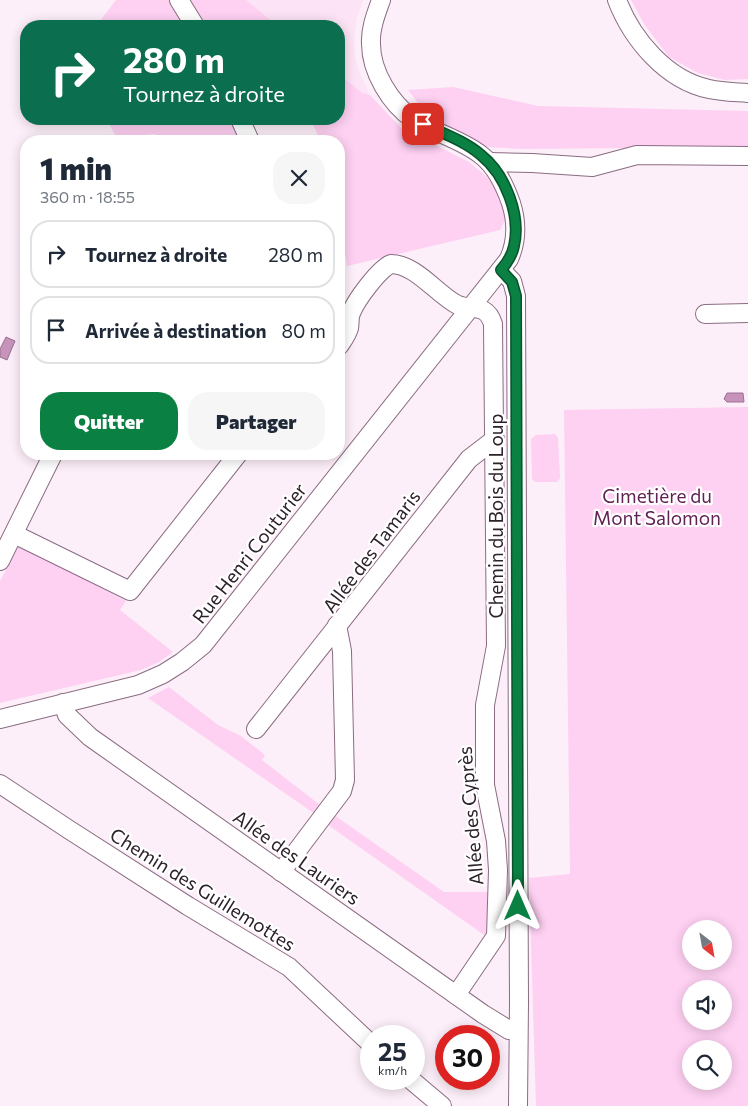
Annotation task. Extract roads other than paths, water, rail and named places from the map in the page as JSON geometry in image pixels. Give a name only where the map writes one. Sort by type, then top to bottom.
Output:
[{"type":"street","points":[[179,0],[191,20]]},
{"type":"street","points":[[381,0],[370,46],[384,86],[395,102],[414,119],[480,154],[489,162],[500,178],[514,211],[515,225],[514,248],[510,259],[501,270]]},
{"type":"street","points":[[617,0],[628,24],[639,39],[670,71],[689,82],[708,89],[748,93]]},
{"type":"street","points":[[489,162],[592,167],[637,155],[748,156]]},
{"type":"street","name":"Allée des Cyprès","points":[[345,337],[349,327],[350,315],[354,308],[380,271],[391,264],[405,266],[457,305],[481,308],[492,319],[494,324],[496,646],[485,705],[485,785],[496,841],[498,870],[496,936],[456,995]]},
{"type":"street","name":"Rue Henri Couturier","points":[[0,719],[138,685],[155,678],[182,662],[203,645],[501,270]]},
{"type":"street","name":"Chemin du Bois du Loup","points":[[501,270],[512,282],[516,296],[518,1106]]},
{"type":"street","points":[[705,314],[748,313]]},
{"type":"street","name":"Allée des Tamaris","points":[[282,872],[342,791],[345,780],[342,651],[337,625],[470,460],[494,439]]},
{"type":"street","points":[[0,561],[50,460]]},
{"type":"street","points":[[14,534],[130,591],[233,460]]},
{"type":"street","points":[[256,729],[337,625]]},
{"type":"street","name":"Allée des Lauriers","points":[[63,703],[67,715],[90,737],[483,1014],[509,1030],[518,1028]]},
{"type":"street","name":"Chemin des Guillemottes","points":[[0,784],[68,829],[289,967],[360,1034]]},
{"type":"street","points":[[423,1090],[442,1106]]},
{"type":"park label","name":"Cimetière du Mont Salomon","points":[[657,506]]}]
